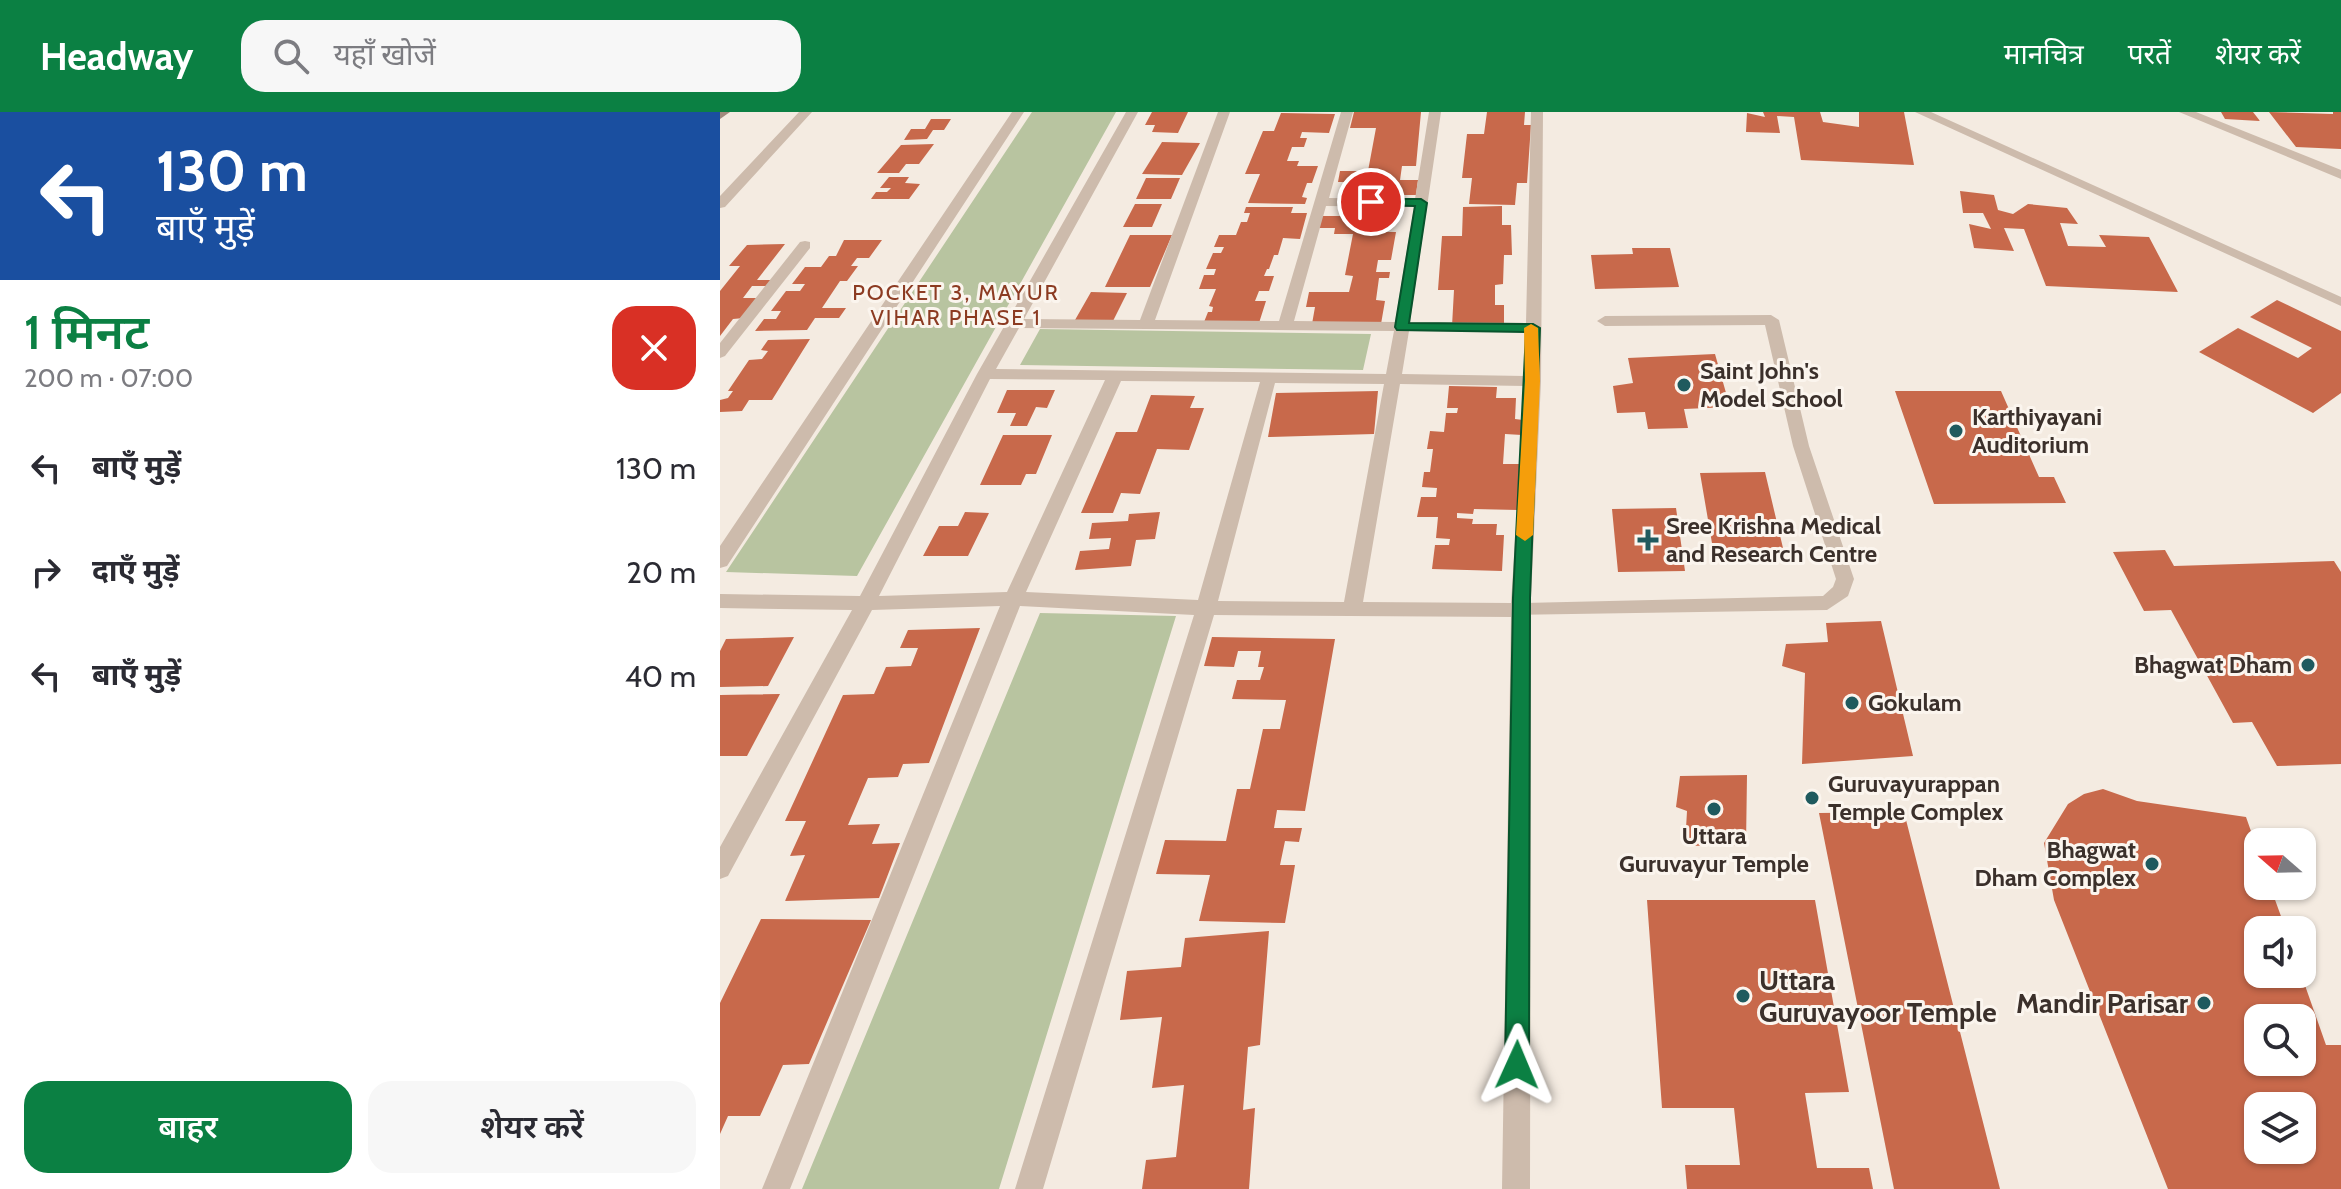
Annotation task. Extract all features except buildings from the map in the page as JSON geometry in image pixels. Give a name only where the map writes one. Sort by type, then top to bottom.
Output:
[{"type":"street","points":[[720,204],[806,112]]},
{"type":"street","points":[[720,561],[1018,112]]},
{"type":"street","points":[[720,869],[866,603],[985,374],[1132,112]]},
{"type":"street","points":[[1146,324],[1224,112]]},
{"type":"street","points":[[1285,325],[1347,112]]},
{"type":"street","points":[[1352,609],[1390,378],[1402,327],[1435,112]]},
{"type":"street","points":[[1516,1189],[1523,610],[1533,381],[1537,112]]},
{"type":"street","points":[[1921,112],[2341,302]]},
{"type":"street","points":[[2185,112],[2341,175]]},
{"type":"street","points":[[1321,202],[1421,203]]},
{"type":"street","points":[[720,353],[805,245]]},
{"type":"street","points":[[720,601],[866,603],[1013,599],[1206,608],[1523,610],[1827,603],[1841,591],[1845,579],[1801,446],[1771,320],[1605,321]]},
{"type":"street","points":[[1013,323],[1533,328]]},
{"type":"street","points":[[985,374],[1533,381]]},
{"type":"street","points":[[776,1189],[1013,599],[1116,374]]},
{"type":"street","points":[[1029,1189],[1206,608],[1269,377]]},
{"type":"green space","points":[[1032,112],[1116,112],[857,576],[726,572]]},
{"type":"green space","points":[[1040,329],[1371,334],[1363,370],[1020,365]]},
{"type":"green space","points":[[1040,613],[1176,616],[999,1189],[802,1189]]},
{"type":"slow traffic","points":[[1525,535],[1533,381],[1531,328]]},
{"type":"place","name":"Saint John's Model School","points":[[1684,385]]},
{"type":"place","name":"Karthiyayani Auditorium","points":[[1956,431]]},
{"type":"place","name":"Sree Krishna Medical and Research Centre","points":[[1648,540]]},
{"type":"place","name":"Bhagwat Dham","points":[[2308,665]]},
{"type":"place","name":"Gokulam","points":[[1852,703]]},
{"type":"place","name":"Guruvayurappan Temple Complex","points":[[1812,798]]},
{"type":"place","name":"Uttara Guruvayur Temple","points":[[1714,809]]},
{"type":"place","name":"Bhagwat Dham Complex","points":[[2152,864]]},
{"type":"place","name":"Uttara Guruvayoor Temple","points":[[1743,996]]},
{"type":"place","name":"Mandir Parisar","points":[[2204,1003]]},
{"type":"district","name":"POCKET 3, MAYUR VIHAR PHASE 1","points":[[956,304]]},
{"type":"route","points":[[1371,202],[1421,203],[1402,327],[1533,328],[1521,598],[1517,1065]]}]
